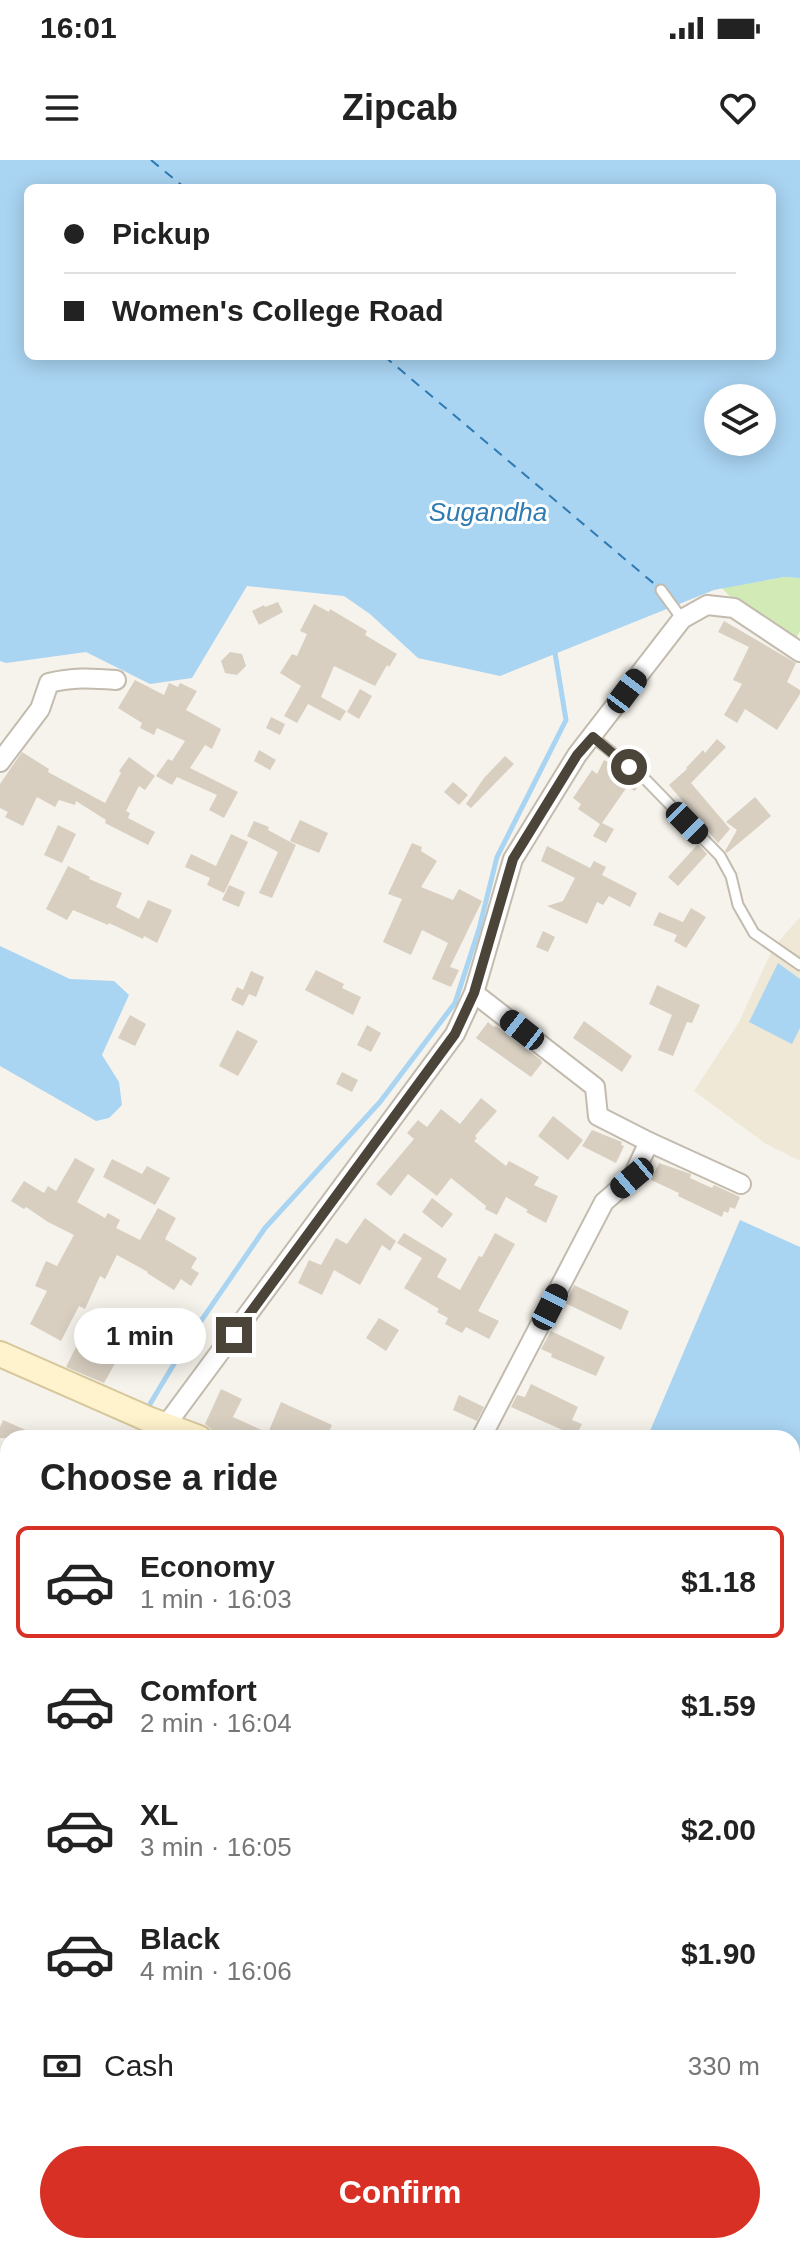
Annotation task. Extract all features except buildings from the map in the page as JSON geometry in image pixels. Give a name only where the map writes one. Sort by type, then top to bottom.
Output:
[{"type":"main road","points":[[0,1354],[159,1430]]},
{"type":"street","points":[[164,1430],[455,1034],[474,993],[513,859],[577,755],[682,619],[707,605],[734,608],[800,652]]},
{"type":"street","points":[[0,762],[40,709],[49,683],[86,677],[116,680]]},
{"type":"street","points":[[474,993],[595,1087],[598,1116],[741,1184]]},
{"type":"street","points":[[485,1430],[604,1202],[632,1178],[649,1142]]},
{"type":"lane","points":[[661,590],[682,619]]},
{"type":"lane","points":[[593,737],[647,781],[720,856],[731,876],[738,905],[754,933],[800,965]]},
{"type":"shaded area","points":[[800,917],[800,1161],[766,1144],[694,1091],[739,1022],[773,948]]},
{"type":"green space","points":[[784,577],[800,578],[800,631],[795,640],[734,601],[722,588]]},
{"type":"water","name":"Sugandha","points":[[0,160],[800,160],[800,578],[784,577],[714,590],[500,676],[418,658],[370,614],[344,596],[247,586],[192,678],[150,684],[86,652],[6,663],[0,661]]},
{"type":"water","points":[[0,946],[70,979],[114,981],[129,995],[102,1055],[119,1082],[122,1105],[109,1118],[96,1121],[0,1066]]},
{"type":"water","points":[[778,963],[800,979],[800,1028],[792,1044],[749,1022]]},
{"type":"water","points":[[740,1220],[800,1247],[800,1430],[650,1430]]},
{"type":"waterway","points":[[150,1404],[192,1334],[265,1228],[380,1102],[455,1003],[479,929],[497,857],[566,720],[555,653]]},
{"type":"ferry route","points":[[151,160],[180,184]]},
{"type":"ferry route","points":[[389,360],[658,587]]},
{"type":"route","points":[[234,1335],[455,1034],[474,993],[513,859],[577,755],[593,737],[629,767]]}]
